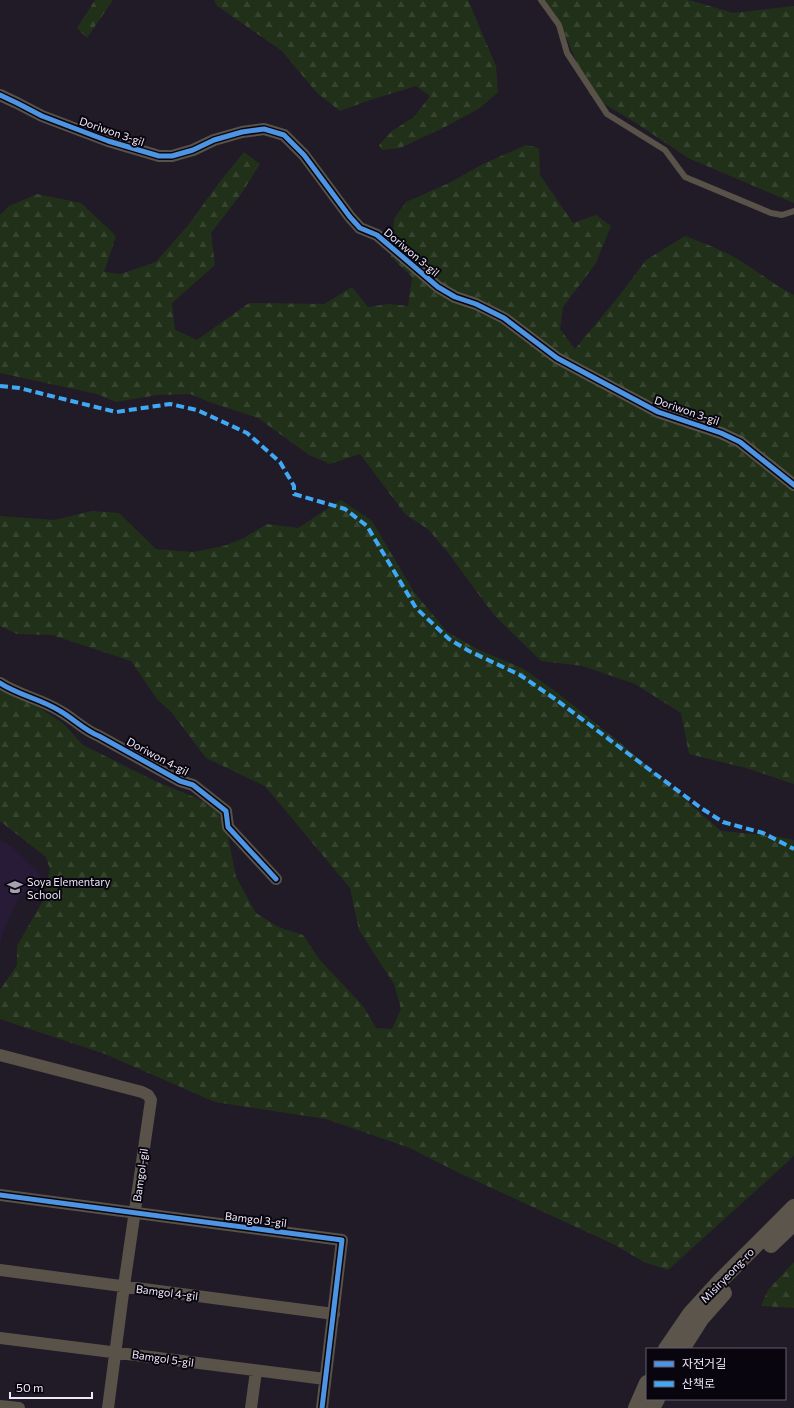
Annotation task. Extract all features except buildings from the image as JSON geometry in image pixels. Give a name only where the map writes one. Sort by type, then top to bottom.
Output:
[{"type":"main road","name":"Misiryeong-ro","points":[[667,1348],[690,1314],[721,1280],[794,1207]]},
{"type":"main road","name":"Misiryeong-ro","points":[[683,1348],[702,1319],[744,1270],[794,1223]]},
{"type":"main road","points":[[636,1408],[646,1385]]},
{"type":"street","name":"Doriwon 3-gil","points":[[0,95],[42,116],[108,141],[159,156],[172,156],[193,150],[214,140],[242,132],[264,129],[284,135],[304,155],[350,217],[360,228],[376,235],[438,287],[456,298],[476,304],[504,318],[557,358],[658,412],[722,433],[740,442],[794,485]]},
{"type":"street","name":"Doriwon 4-gil","points":[[0,683],[10,690],[39,700],[60,710],[89,732],[99,736],[180,781],[193,785],[226,811],[228,827],[276,879]]},
{"type":"street","name":"Bamgol-gil","points":[[0,1055],[142,1092],[148,1095],[150,1100],[108,1408]]},
{"type":"street","name":"Bamgol 3-gil","points":[[0,1195],[342,1240],[322,1408]]},
{"type":"street","name":"Bamgol 4-gil","points":[[0,1270],[334,1314]]},
{"type":"street","name":"Bamgol 5-gil","points":[[0,1338],[325,1379]]},
{"type":"street","points":[[251,1408],[256,1370]]},
{"type":"street","points":[[0,1406],[19,1408]]},
{"type":"lane","points":[[541,0],[559,25],[567,53],[607,114],[664,150],[685,177],[771,213],[782,214],[794,211]]},
{"type":"shaded area","name":"Soya Elementary School","points":[[0,840],[12,847],[42,876],[18,899],[3,932],[0,946]]},
{"type":"green space","points":[[95,0],[113,0],[87,38],[77,28]]},
{"type":"green space","points":[[214,0],[468,0],[496,66],[498,92],[480,108],[445,127],[400,148],[382,150],[379,145],[392,131],[414,117],[430,96],[416,86],[340,111],[317,93],[282,51],[216,5]]},
{"type":"green space","points":[[543,0],[689,0],[733,13],[794,6],[794,203],[688,158],[639,125],[590,95],[567,39]]},
{"type":"green space","points":[[526,145],[539,148],[540,175],[573,223],[596,215],[611,226],[596,263],[563,307],[560,329],[575,349],[619,296],[646,260],[685,236],[740,260],[794,295],[794,784],[746,768],[689,754],[681,713],[635,684],[583,666],[541,661],[494,615],[449,554],[429,530],[405,514],[360,454],[330,464],[309,455],[258,418],[190,394],[157,395],[116,402],[97,394],[0,373],[0,215],[9,206],[37,194],[81,203],[116,236],[104,272],[121,274],[156,262],[189,224],[221,180],[244,152],[260,164],[241,194],[211,233],[215,265],[172,303],[175,330],[197,340],[249,303],[324,304],[352,287],[368,307],[388,304],[408,306],[412,277],[391,257],[394,219],[406,202],[449,183],[483,164]]},
{"type":"green space","points":[[341,500],[372,521],[414,592],[447,632],[479,650],[522,668],[555,691],[624,746],[721,831],[774,836],[794,840],[794,1156],[668,1270],[644,1262],[615,1245],[455,1171],[410,1148],[326,1119],[215,1102],[105,1054],[0,1019],[0,990],[17,965],[17,946],[44,899],[50,869],[46,857],[0,821],[0,690],[21,696],[63,723],[83,745],[155,781],[199,799],[217,809],[228,836],[236,877],[256,913],[278,927],[303,935],[319,959],[363,1006],[376,1028],[392,1029],[401,1009],[394,984],[359,930],[350,888],[265,786],[206,758],[172,713],[157,699],[131,661],[52,635],[17,634],[0,626],[0,516],[54,520],[92,511],[119,513],[156,549],[193,552],[224,546],[244,538],[267,524],[298,528]]},
{"type":"green space","points":[[794,1262],[794,1308],[761,1306],[768,1290]]},
{"type":"marked path","points":[[0,386],[19,388],[116,412],[170,404],[197,410],[247,433],[280,462],[294,486],[294,494],[345,509],[367,526],[416,608],[449,639],[469,651],[520,675],[555,699],[701,808],[723,822],[763,833],[794,849]]},
{"type":"cycle path","points":[[0,95],[42,116],[108,141],[159,156],[172,156],[193,150],[214,140],[242,132],[264,129],[284,135],[304,155],[350,217],[360,228],[377,235],[438,287],[455,297],[476,304],[504,318],[557,358],[658,412],[721,433],[740,442],[794,485]]},
{"type":"cycle path","points":[[0,683],[14,691],[53,707],[94,734],[180,781],[193,785],[226,811],[228,827],[276,879]]},
{"type":"cycle path","points":[[0,1195],[342,1240],[322,1408]]},
{"type":"place","name":"Soya Elementary School","points":[[15,887]]}]
